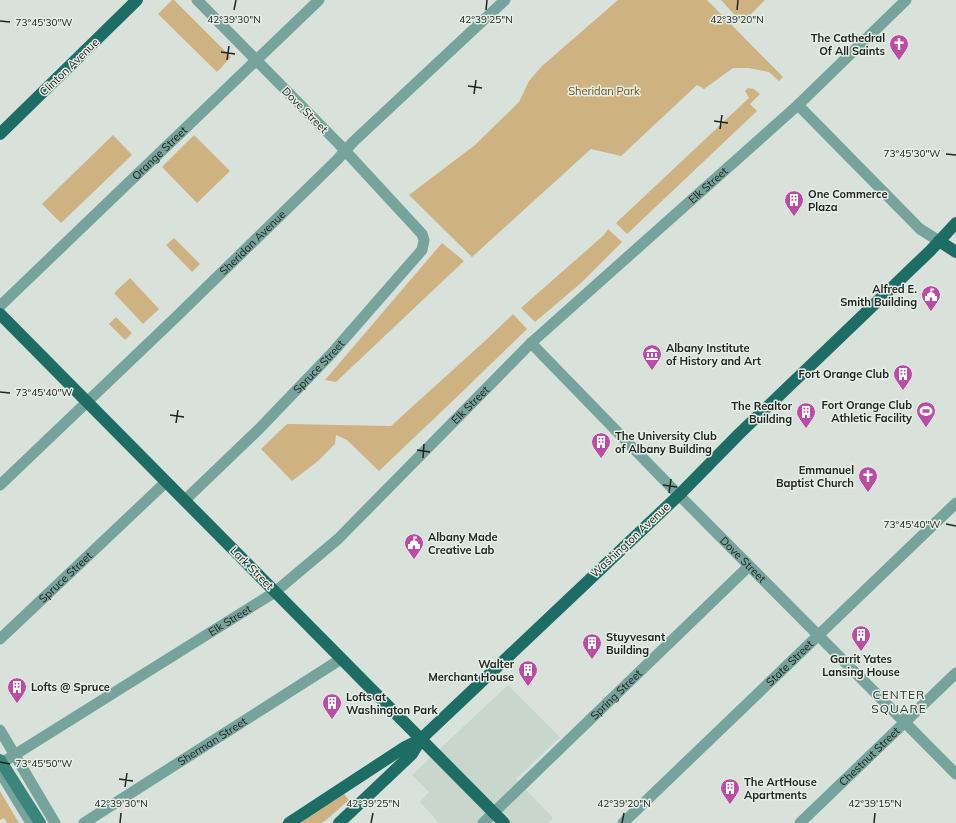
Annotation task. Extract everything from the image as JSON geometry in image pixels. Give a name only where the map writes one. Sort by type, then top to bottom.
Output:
[{"type":"main road","name":"Clinton Avenue","points":[[0,134],[137,0]]},
{"type":"main road","name":"Washington Avenue","points":[[339,823],[412,754],[420,739],[679,495],[739,434],[930,251],[956,223]]},
{"type":"main road","points":[[939,241],[956,252]]},
{"type":"main road","name":"Lark Street","points":[[0,314],[504,823]]},
{"type":"main road","points":[[289,823],[405,747],[420,739]]},
{"type":"main road","points":[[0,760],[40,823]]},
{"type":"street","name":"Dove Street","points":[[197,0],[345,151],[410,222]]},
{"type":"street","name":"Orange Street","points":[[0,306],[319,0]]},
{"type":"street","name":"Sheridan Avenue","points":[[0,485],[175,318],[345,151],[352,142],[505,0]]},
{"type":"street","name":"Elk Street","points":[[0,764],[275,592],[338,539],[531,343],[798,105],[906,0]]},
{"type":"street","points":[[798,105],[920,229],[939,241]]},
{"type":"street","name":"Spruce Street","points":[[185,500],[260,428],[332,353],[422,250],[424,240],[422,234],[410,222]]},
{"type":"street","name":"Dove Street","points":[[531,343],[749,566],[956,774]]},
{"type":"street","name":"Spruce Street","points":[[0,639],[166,482]]},
{"type":"street","name":"State Street","points":[[623,823],[956,502]]},
{"type":"street","name":"Spring Street","points":[[484,823],[749,566]]},
{"type":"street","name":"Sherman Street","points":[[84,823],[341,659]]},
{"type":"street","name":"Chestnut Street","points":[[800,823],[956,673]]},
{"type":"street","points":[[0,730],[56,823]]},
{"type":"street","points":[[0,772],[32,823]]},
{"type":"shaded area","points":[[508,685],[560,737],[516,779],[553,818],[548,823],[439,823],[420,802],[429,792],[412,775]]},
{"type":"green space","points":[[172,0],[174,0],[231,57],[217,72],[158,14]]},
{"type":"green space","name":"Sheridan Park","points":[[618,0],[707,0],[783,77],[779,81],[769,72],[749,68],[733,68],[704,89],[697,85],[621,156],[591,149],[472,257],[409,195],[475,145],[519,102],[529,81],[542,66]]},
{"type":"green space","points":[[721,0],[765,0],[742,23]]},
{"type":"green space","points":[[748,88],[754,89],[760,94],[750,104],[757,111],[627,234],[616,223],[749,98],[745,91]]},
{"type":"green space","points":[[113,135],[132,155],[61,223],[42,204]]},
{"type":"green space","points":[[194,135],[230,171],[197,203],[162,167]]},
{"type":"green space","points":[[608,229],[622,242],[581,283],[535,322],[521,308],[604,235]]},
{"type":"green space","points":[[174,238],[200,264],[192,272],[166,245]]},
{"type":"green space","points":[[442,243],[464,261],[336,382],[325,380]]},
{"type":"green space","points":[[130,278],[159,309],[143,324],[114,293]]},
{"type":"green space","points":[[513,314],[527,329],[379,471],[347,440],[336,435],[335,444],[318,461],[292,481],[261,449],[287,424],[391,426]]},
{"type":"green space","points":[[116,317],[132,333],[125,340],[109,324]]},
{"type":"green space","points":[[0,791],[19,823],[7,823],[4,818],[0,820]]},
{"type":"green space","points":[[344,794],[349,800],[325,821],[321,823],[300,823]]},
{"type":"place","name":"The Cathedral Of All Saints","points":[[899,61]]},
{"type":"place","name":"One Commerce Plaza","points":[[794,217]]},
{"type":"place","name":"Alfred E. Smith Building","points":[[931,312]]},
{"type":"place","name":"Albany Institute of History and Art","points":[[652,371]]},
{"type":"place","name":"Fort Orange Club","points":[[903,391]]},
{"type":"place","name":"Fort Orange Club Athletic Facility","points":[[926,428]]},
{"type":"place","name":"The Realtor Building","points":[[806,429]]},
{"type":"place","name":"The University Club of Albany Building","points":[[601,459]]},
{"type":"place","name":"Emmanuel Baptist Church","points":[[868,493]]},
{"type":"place","name":"Albany Made Creative Lab","points":[[414,560]]},
{"type":"place","name":"Garrit Yates Lansing House","points":[[861,652]]},
{"type":"place","name":"Stuyvesant Building","points":[[592,660]]},
{"type":"place","name":"Walter Merchant House","points":[[528,687]]},
{"type":"place","name":"Lofts @ Spruce","points":[[17,704]]},
{"type":"place","name":"Lofts at Washington Park","points":[[332,720]]},
{"type":"place","name":"The ArtHouse Apartments","points":[[730,805]]},
{"type":"district","name":"CENTER SQUARE","points":[[899,701]]}]
